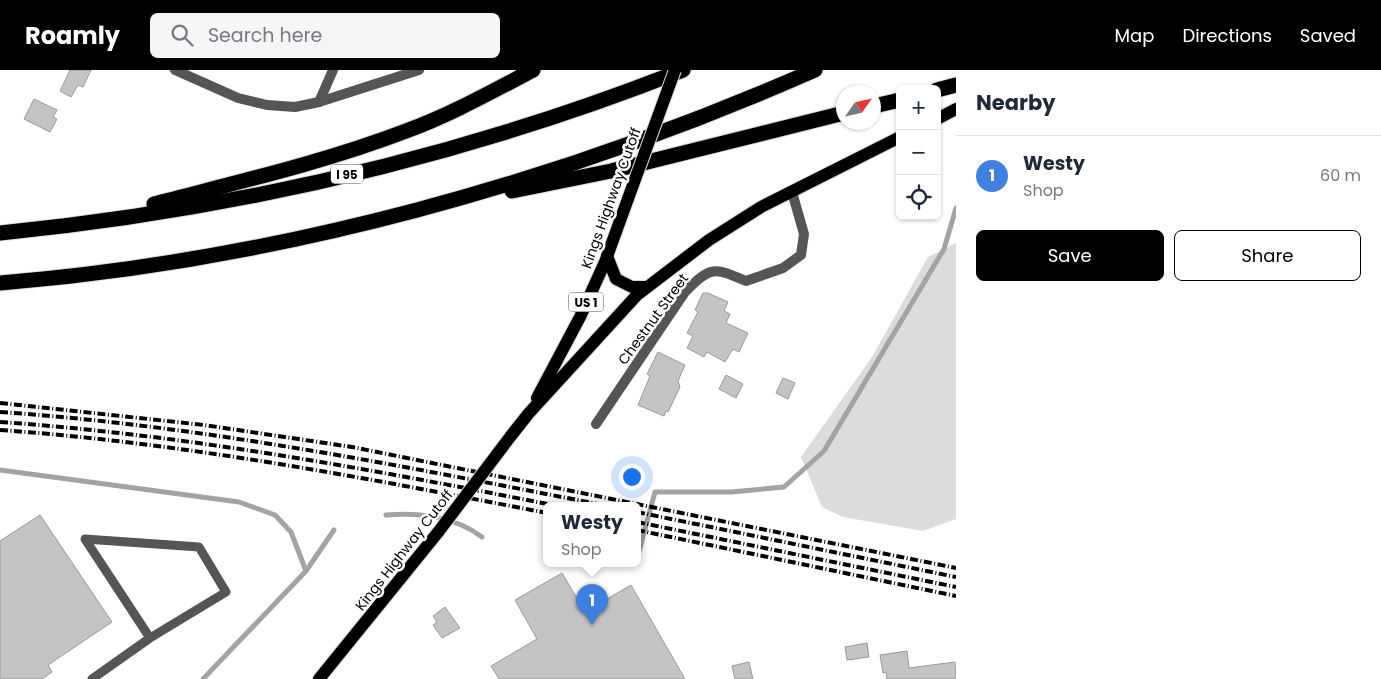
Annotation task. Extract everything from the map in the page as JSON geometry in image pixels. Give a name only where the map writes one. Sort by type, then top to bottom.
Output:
[{"type":"highway","points":[[81,224],[294,167],[406,131],[473,101],[533,70]]},
{"type":"highway","name":"I 95","points":[[0,233],[81,224],[209,204],[376,167],[549,118],[683,70]]},
{"type":"highway","points":[[0,283],[83,274],[209,254],[318,233],[436,204],[576,162],[663,133],[815,70]]},
{"type":"highway","points":[[941,89],[956,85]]},
{"type":"highway","points":[[881,104],[896,101]]},
{"type":"highway","points":[[436,204],[574,179],[836,115]]},
{"type":"main road","name":"Kings Highway Cutoff","points":[[529,413],[580,317],[607,256],[674,70]]},
{"type":"main road","points":[[941,117],[956,109]]},
{"type":"main road","name":"Kings Highway Cutoff","points":[[320,679],[439,531],[529,413],[637,295],[709,240],[761,207],[896,140]]},
{"type":"main road","points":[[607,256],[616,280],[632,288],[648,287]]},
{"type":"street","points":[[174,70],[238,98],[267,105],[295,107],[319,102],[420,70]]},
{"type":"street","points":[[319,102],[333,70]]},
{"type":"street","name":"Chestnut Street","points":[[596,424],[685,292],[704,273],[722,270],[746,281],[783,268],[801,254],[804,234],[792,192]]},
{"type":"lane","points":[[92,679],[150,638],[226,592],[199,547],[86,539],[150,638]]},
{"type":"shaded area","points":[[956,243],[956,519],[923,531],[843,517],[822,507],[801,457],[872,357],[928,257]]},
{"type":"building","points":[[70,70],[91,70],[83,87],[78,85],[71,97],[60,91]]},
{"type":"building","points":[[34,99],[57,110],[53,117],[57,119],[50,132],[24,119]]},
{"type":"building","points":[[703,293],[708,293],[728,302],[724,311],[730,314],[726,323],[748,333],[739,352],[733,349],[725,362],[707,352],[704,357],[687,348],[693,336],[687,333],[698,312],[695,310]]},
{"type":"building","points":[[658,352],[685,365],[678,381],[680,387],[668,412],[666,411],[664,416],[638,405],[650,376],[647,374]]},
{"type":"building","points":[[726,375],[743,384],[736,398],[719,389]]},
{"type":"building","points":[[783,378],[795,383],[788,399],[776,393]]},
{"type":"building","points":[[40,515],[112,622],[48,665],[52,672],[42,679],[0,679],[0,541]]},
{"type":"building","points":[[562,573],[585,612],[631,585],[685,679],[499,679],[491,666],[537,639],[515,600]]},
{"type":"building","points":[[445,607],[460,628],[442,638],[433,625],[437,622],[433,616]]},
{"type":"building","points":[[867,643],[869,657],[847,660],[845,647]]},
{"type":"building","points":[[907,651],[909,668],[955,662],[956,679],[887,679],[886,672],[883,673],[880,655]]},
{"type":"building","points":[[749,662],[753,679],[735,679],[732,666]]},
{"type":"waterway","points":[[641,544],[655,492],[731,492],[784,487],[824,451],[944,249],[956,208]]},
{"type":"waterway","points":[[0,470],[239,502],[275,515],[291,532],[306,571]]},
{"type":"waterway","points":[[386,515],[411,514],[437,517],[461,525],[482,537]]},
{"type":"waterway","points":[[203,679],[306,571],[334,530]]},
{"type":"railway","points":[[0,403],[204,425],[352,447],[627,502]]},
{"type":"railway","points":[[0,412],[77,418],[229,438],[381,463],[587,502]]},
{"type":"railway","points":[[0,422],[141,436],[280,455],[543,503]]},
{"type":"railway","points":[[0,430],[138,444],[275,463],[543,512]]},
{"type":"railway","points":[[641,505],[956,568]]},
{"type":"railway","points":[[641,513],[956,577]]},
{"type":"railway","points":[[641,523],[956,587]]},
{"type":"railway","points":[[641,531],[956,596]]},
{"type":"place","name":"Westy","points":[[592,625]]}]
